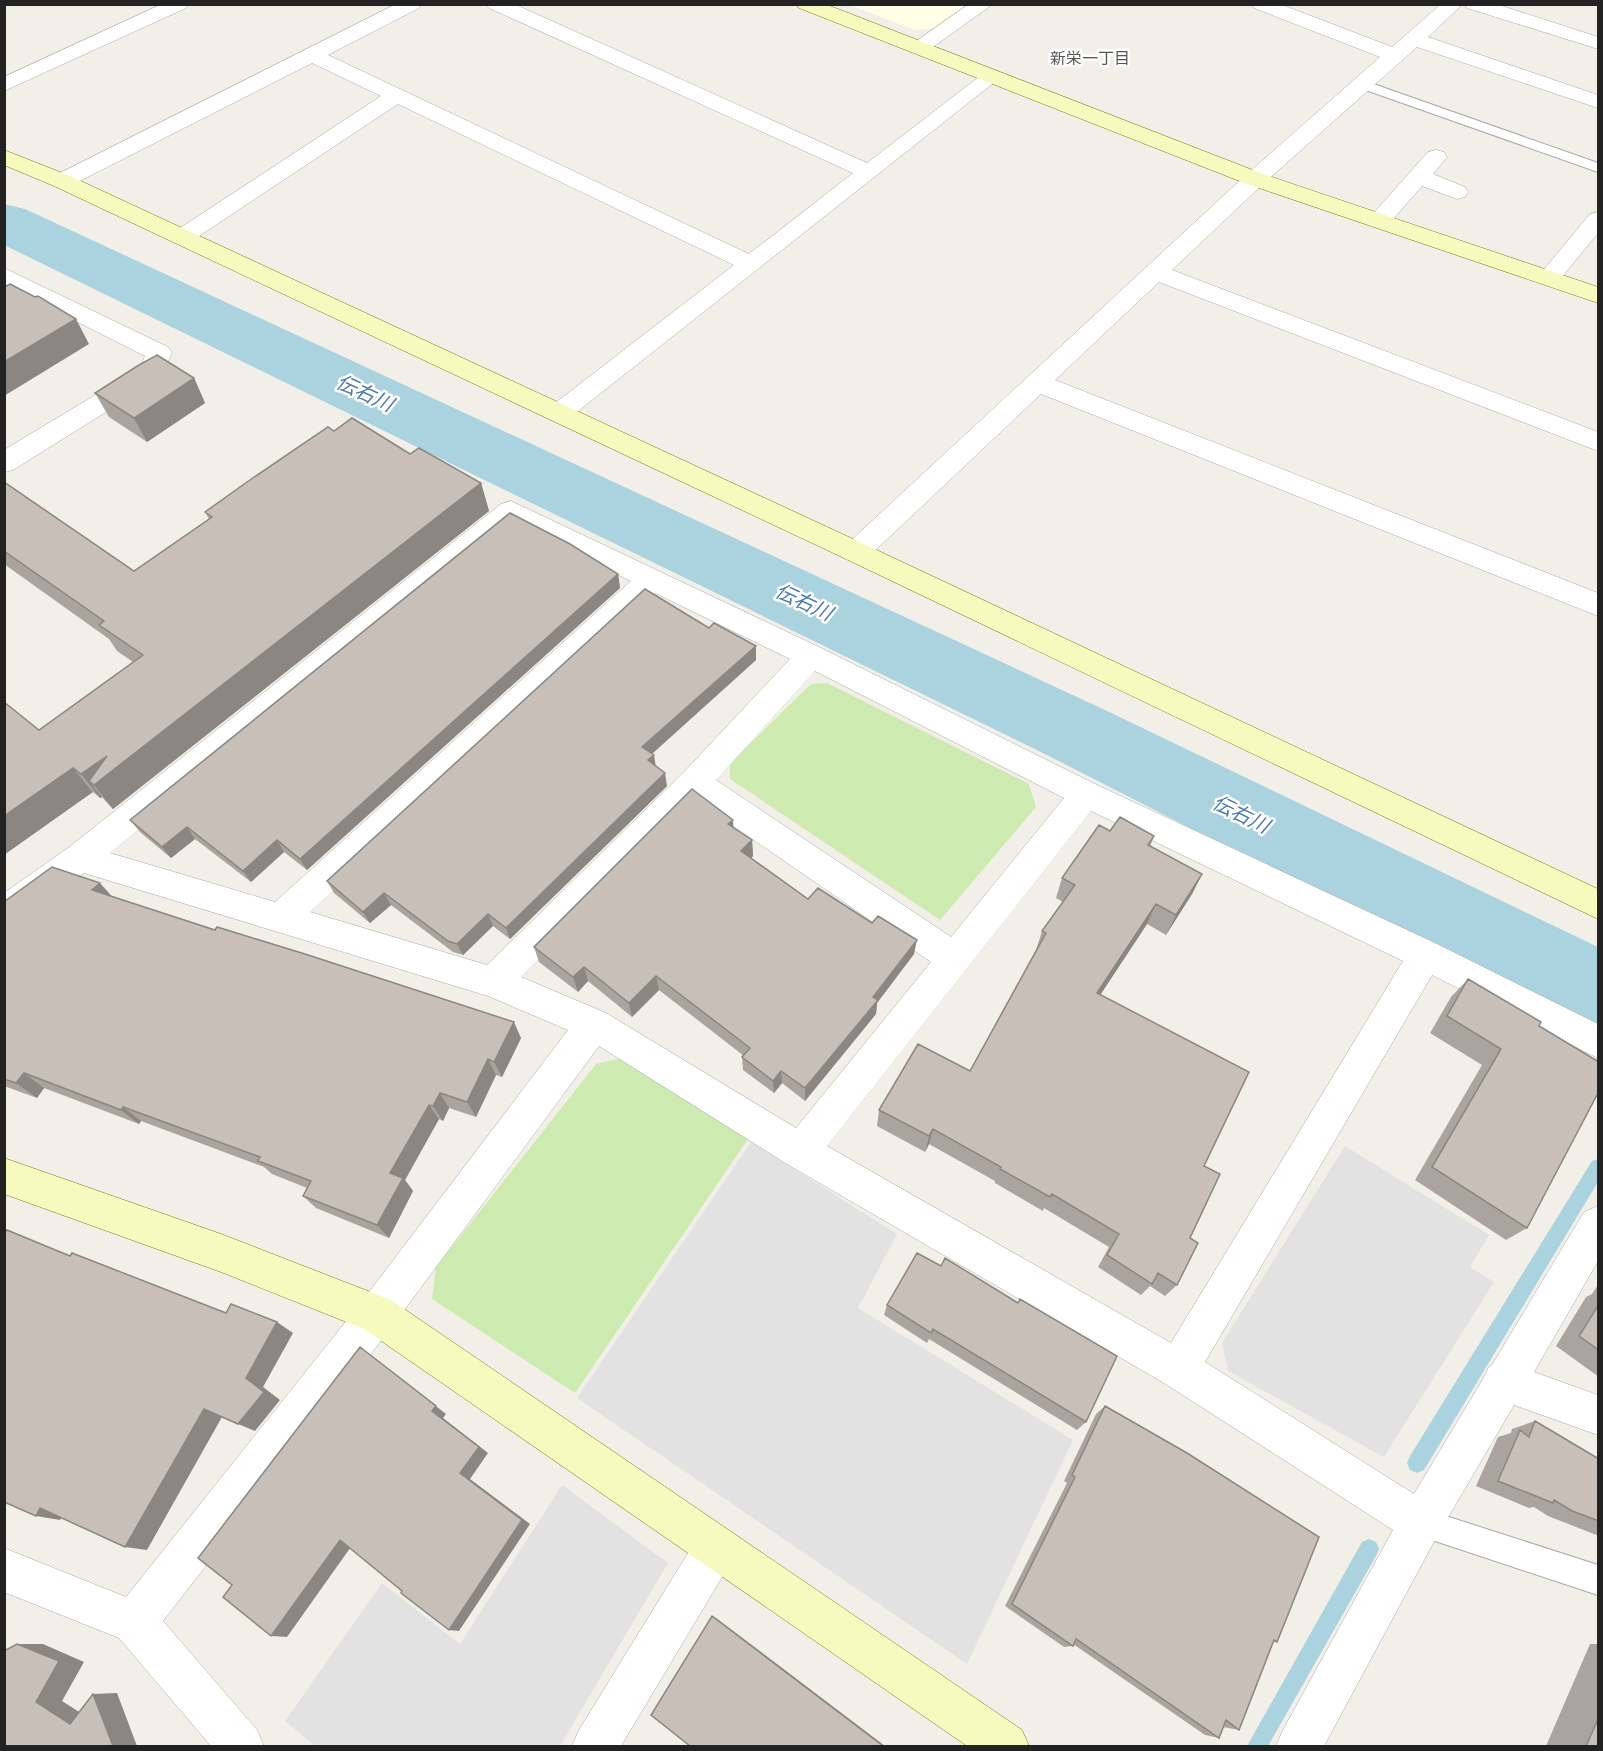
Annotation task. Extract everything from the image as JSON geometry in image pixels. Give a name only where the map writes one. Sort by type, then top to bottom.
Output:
[{"type":"street","points":[[4,85],[179,4]]},
{"type":"street","points":[[371,4],[392,14]]},
{"type":"street","points":[[62,181],[412,4]]},
{"type":"street","points":[[496,4],[869,172]]},
{"type":"street","points":[[806,4],[1255,179],[1599,295]]},
{"type":"street","points":[[919,48],[983,4]]},
{"type":"street","points":[[1261,4],[1395,56]]},
{"type":"street","points":[[856,552],[1255,179],[1454,4]]},
{"type":"street","points":[[1474,4],[1599,43]]},
{"type":"street","points":[[1414,39],[1599,102]]},
{"type":"street","points":[[312,55],[751,264]]},
{"type":"street","points":[[4,62],[26,74]]},
{"type":"street","points":[[559,413],[992,77]]},
{"type":"street","points":[[182,237],[397,95]]},
{"type":"street","points":[[4,157],[62,181],[856,552],[1599,905]]},
{"type":"street","points":[[1379,221],[1436,158]]},
{"type":"street","points":[[1419,177],[1457,192]]},
{"type":"street","points":[[1549,278],[1599,219]]},
{"type":"street","points":[[1155,272],[1599,442]]},
{"type":"street","points":[[4,275],[159,353],[150,373],[4,463]]},
{"type":"street","points":[[1038,382],[1599,605]]},
{"type":"street","points":[[4,912],[80,858],[511,511],[811,656],[1086,794],[1425,955],[1599,1042]]},
{"type":"street","points":[[281,918],[651,580]]},
{"type":"street","points":[[493,982],[694,782],[811,656]]},
{"type":"street","points":[[694,782],[955,959]]},
{"type":"street","points":[[800,1151],[1086,794]]},
{"type":"street","points":[[80,858],[493,982],[594,1024],[800,1151],[1178,1369],[1421,1523]]},
{"type":"street","points":[[1178,1369],[1425,955]]},
{"type":"street","points":[[134,1622],[376,1314],[594,1024]]},
{"type":"street","points":[[4,1176],[221,1253],[376,1314],[1006,1746]]},
{"type":"street","points":[[1299,1746],[1421,1523],[1503,1381],[1599,1225]]},
{"type":"street","points":[[1503,1381],[1599,1415]]},
{"type":"street","points":[[595,1746],[716,1547]]},
{"type":"street","points":[[4,1570],[134,1622],[241,1746]]},
{"type":"lane","points":[[1362,84],[1599,168]]},
{"type":"lane","points":[[1421,1523],[1599,1580]]},
{"type":"shaded area","points":[[850,5],[967,5],[931,29],[915,30]]},
{"type":"shaded area","points":[[751,1142],[897,1234],[858,1308],[1073,1440],[967,1664],[577,1398]]},
{"type":"shaded area","points":[[1345,1146],[1489,1235],[1470,1267],[1494,1282],[1384,1457],[1228,1371],[1222,1343]]},
{"type":"shaded area","points":[[562,1485],[668,1563],[560,1746],[315,1746],[285,1721],[382,1583],[460,1644]]},
{"type":"green space","points":[[827,683],[1029,784],[1036,807],[940,920],[730,779],[730,763],[811,684]]},
{"type":"green space","points":[[621,1058],[748,1139],[575,1393],[432,1299],[436,1267],[596,1064]]},
{"type":"building","points":[[10,284],[35,297],[38,296],[76,319],[4,362],[4,286]]},
{"type":"building","points":[[157,355],[194,378],[134,418],[95,393],[139,365]]},
{"type":"building","points":[[352,418],[410,454],[419,448],[481,483],[94,785],[89,781],[107,756],[81,774],[73,768],[4,816],[4,702],[39,730],[143,655],[99,625],[104,621],[4,551],[4,482],[134,571],[212,517],[205,512],[247,482],[328,427],[334,431]]},
{"type":"building","points":[[510,513],[570,544],[618,574],[300,859],[277,840],[243,871],[187,827],[162,847],[130,820]]},
{"type":"building","points":[[645,589],[709,628],[714,623],[756,646],[642,747],[654,755],[648,760],[665,773],[506,928],[488,914],[457,944],[448,941],[384,893],[363,912],[327,881]]},
{"type":"building","points":[[692,789],[733,820],[728,824],[752,840],[741,851],[808,899],[818,888],[872,923],[878,916],[917,940],[873,997],[878,1000],[805,1088],[781,1071],[773,1081],[742,1057],[750,1048],[656,976],[629,1003],[584,967],[573,977],[534,947]]},
{"type":"building","points":[[1120,817],[1154,836],[1148,845],[1202,874],[1176,915],[1156,904],[1097,993],[1249,1072],[1204,1166],[1220,1174],[1190,1238],[1198,1243],[1177,1285],[1158,1273],[1152,1284],[1107,1255],[1119,1234],[1052,1194],[1050,1197],[933,1129],[929,1136],[879,1110],[918,1044],[970,1071],[1046,933],[1042,931],[1075,885],[1062,878],[1099,825],[1110,831]]},
{"type":"building","points":[[52,867],[100,883],[92,890],[215,930],[217,927],[305,954],[514,1022],[494,1062],[488,1059],[467,1102],[440,1093],[433,1106],[429,1105],[390,1173],[403,1178],[377,1225],[303,1196],[311,1181],[258,1161],[260,1157],[123,1107],[121,1110],[24,1073],[16,1083],[4,1079],[4,902]]},
{"type":"building","points":[[1468,979],[1541,1022],[1539,1026],[1599,1062],[1599,1091],[1527,1228],[1432,1167],[1501,1049],[1447,1016]]},
{"type":"building","points":[[7,1230],[70,1256],[72,1253],[226,1313],[231,1304],[277,1322],[246,1378],[264,1392],[238,1424],[204,1409],[125,1547],[40,1508],[36,1516],[4,1502],[4,1234]]},
{"type":"building","points":[[917,1253],[941,1266],[945,1258],[1018,1303],[1020,1299],[1117,1356],[1086,1422],[933,1329],[931,1333],[887,1305]]},
{"type":"building","points":[[1599,1304],[1599,1350],[1579,1336]]},
{"type":"building","points":[[360,1347],[436,1406],[432,1411],[479,1447],[460,1473],[522,1520],[449,1630],[401,1593],[402,1591],[340,1540],[271,1636],[223,1597],[232,1585],[198,1558]]},
{"type":"building","points":[[1105,1406],[1187,1453],[1319,1537],[1277,1642],[1274,1640],[1239,1730],[1226,1720],[1219,1738],[1076,1639],[1073,1646],[1012,1604],[1075,1477],[1072,1475]]},
{"type":"building","points":[[1535,1421],[1599,1459],[1599,1521],[1572,1511],[1554,1500],[1553,1503],[1498,1481],[1520,1430],[1529,1437]]},
{"type":"building","points":[[712,1616],[883,1746],[690,1746],[651,1715]]},
{"type":"building","points":[[17,1644],[59,1661],[36,1702],[70,1724],[93,1694],[113,1746],[4,1746],[4,1651]]},
{"type":"building","points":[[1599,1717],[1599,1746],[1586,1746]]},
{"type":"waterway","name":"伝右川","points":[[4,222],[1075,732],[1598,991]]},
{"type":"waterway","points":[[1417,1463],[1598,1167]]},
{"type":"waterway","points":[[1257,1746],[1369,1549]]},
{"type":"district","name":"新栄一丁目","points":[[1090,58]]}]
